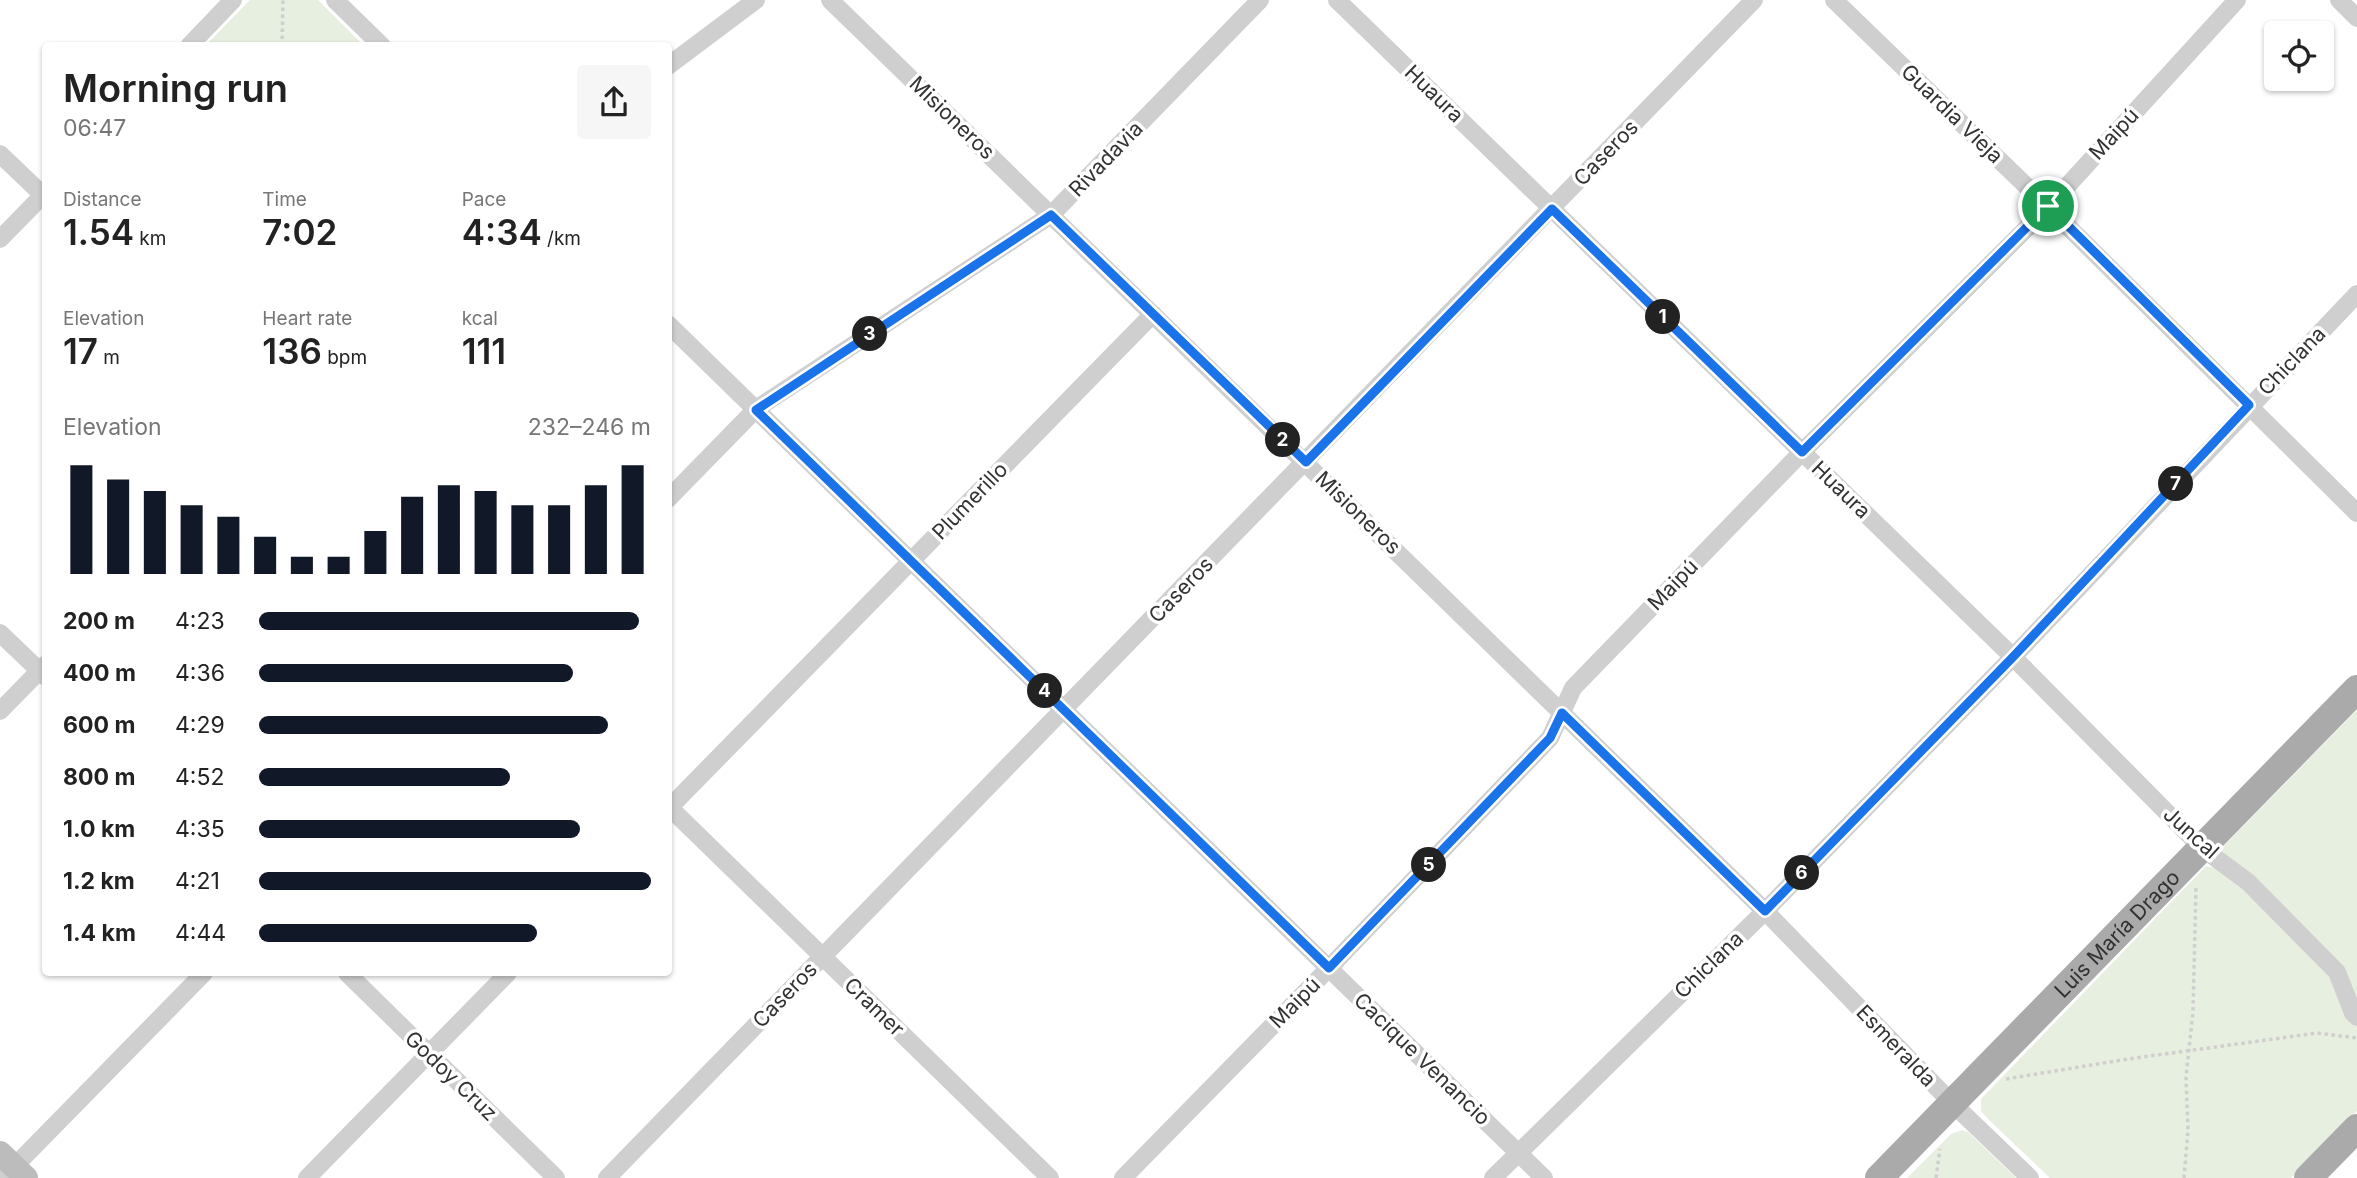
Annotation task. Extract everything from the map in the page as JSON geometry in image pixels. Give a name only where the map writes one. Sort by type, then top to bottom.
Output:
[{"type":"main road","name":"Luis María Drago","points":[[1879,1178],[2357,689]]},
{"type":"main road","points":[[2308,1178],[2357,1128]]},
{"type":"street","points":[[193,42],[233,0]]},
{"type":"street","points":[[335,0],[378,42]]},
{"type":"street","points":[[672,63],[756,0]]},
{"type":"street","name":"Misioneros","points":[[830,0],[1765,911]]},
{"type":"street","name":"Rivadavia","points":[[672,495],[756,410],[1051,215],[1260,0]]},
{"type":"street","name":"Huaura","points":[[1337,0],[2013,657]]},
{"type":"street","name":"Caseros","points":[[607,1178],[1754,0]]},
{"type":"street","name":"Guardia Vieja","points":[[1834,0],[2048,206],[2357,513]]},
{"type":"street","name":"Maipú","points":[[1123,1178],[1550,738],[1573,688],[1802,452],[2048,206],[2237,0]]},
{"type":"street","points":[[2339,0],[2357,18]]},
{"type":"street","points":[[0,154],[42,192]]},
{"type":"street","points":[[0,239],[42,198]]},
{"type":"street","name":"Chiclana","points":[[1493,1178],[1765,911],[2013,657],[2357,294]]},
{"type":"street","name":"Plumerillo","points":[[672,804],[1153,314]]},
{"type":"street","name":"Cacique Venancio","points":[[672,328],[1544,1178]]},
{"type":"street","points":[[0,633],[42,670]]},
{"type":"street","name":"Juncal","points":[[2013,657],[2199,851],[2248,882],[2337,972],[2357,1017]]},
{"type":"street","points":[[0,711],[42,672]]},
{"type":"street","name":"Cramer","points":[[672,810],[1050,1178]]},
{"type":"street","name":"Esmeralda","points":[[1765,911],[1952,1103],[2030,1178]]},
{"type":"street","points":[[11,1169],[201,976]]},
{"type":"street","name":"Godoy Cruz","points":[[350,976],[556,1178]]},
{"type":"street","points":[[307,1178],[505,976]]},
{"type":"path","points":[[282,42],[283,0]]},
{"type":"path","points":[[2184,1178],[2188,1130],[2186,1077],[2199,851]]},
{"type":"path","points":[[1972,1083],[2317,1033],[2357,1038]]},
{"type":"green space","points":[[250,0],[318,0],[360,42],[209,42]]},
{"type":"green space","points":[[2357,710],[2357,1009],[2347,985],[2215,855]]},
{"type":"green space","points":[[2206,866],[2231,875],[2324,966],[2357,1022],[2357,1111],[2291,1178],[2050,1178],[1987,1118],[1981,1111],[1981,1099]]},
{"type":"green space","points":[[1962,1130],[1968,1132],[2016,1178],[1907,1178],[1951,1134]]},
{"type":"route","points":[[2048,206],[2249,405],[2013,657],[1765,911],[1562,713],[1550,738],[1329,968],[756,410],[1051,215],[1306,462],[1552,209],[1802,452],[2048,206]]}]
